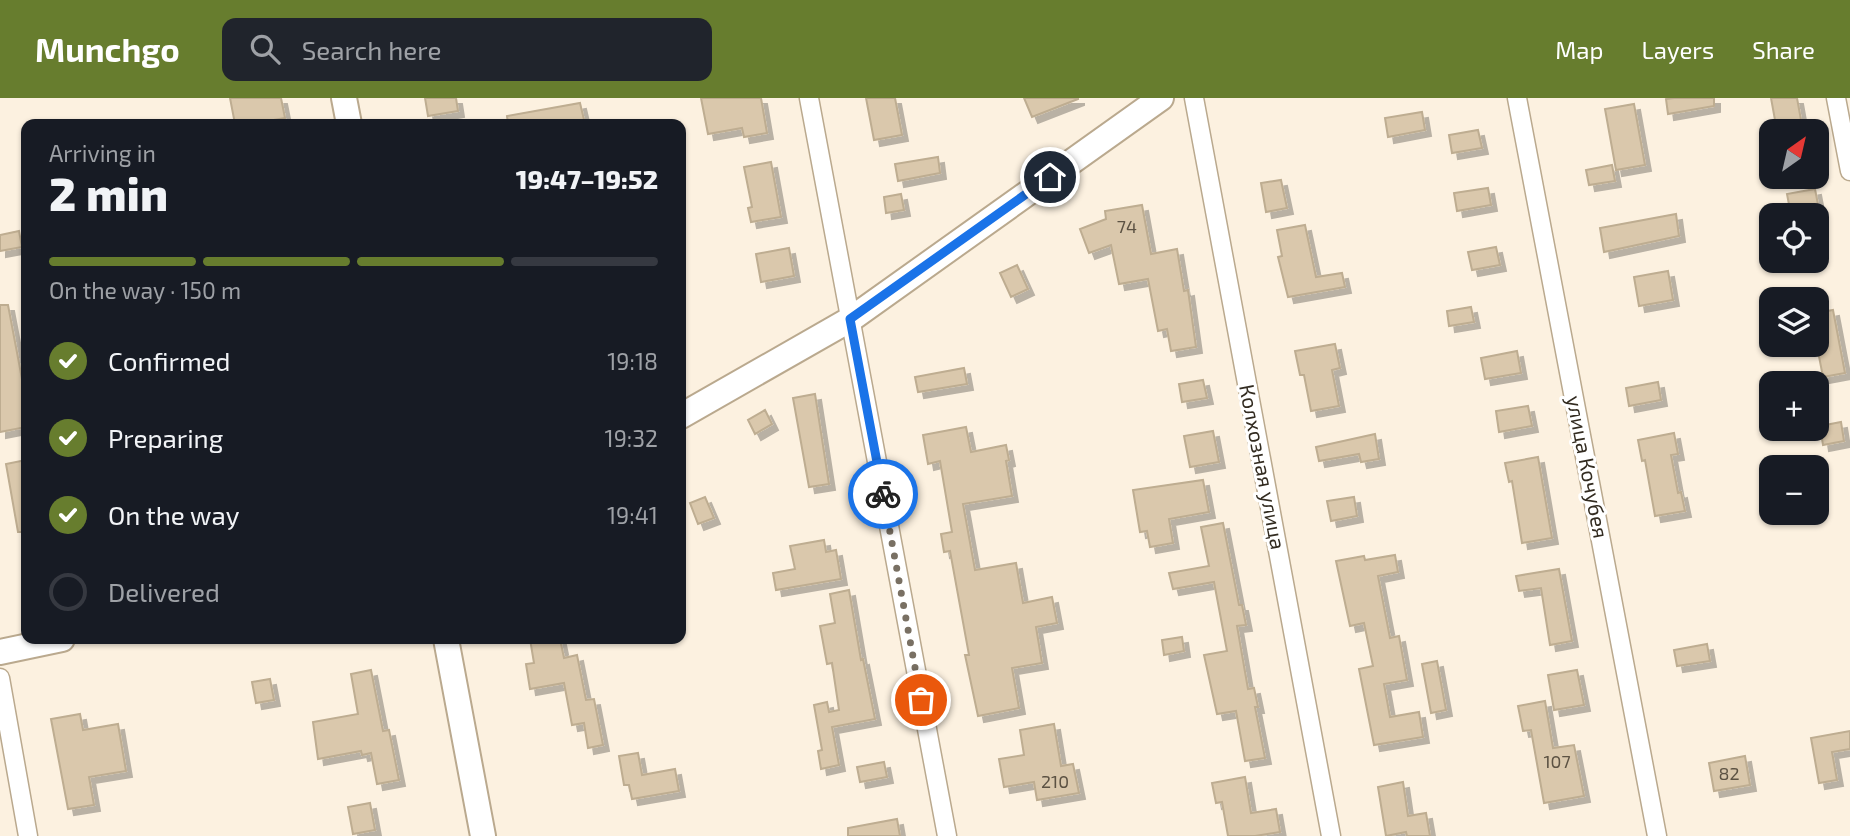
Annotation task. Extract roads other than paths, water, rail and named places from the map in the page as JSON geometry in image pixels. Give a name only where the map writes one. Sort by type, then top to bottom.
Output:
[{"type":"main road","points":[[344,98],[348,119]]},
{"type":"main road","points":[[686,413],[850,319],[1161,98]]},
{"type":"main road","points":[[0,652],[38,644]]},
{"type":"main road","points":[[447,644],[483,836]]},
{"type":"street","points":[[809,98],[947,836]]},
{"type":"street","name":"Колхозная улица","points":[[1194,98],[1331,836]]},
{"type":"street","name":"улица Кочубея","points":[[1517,98],[1657,836]]},
{"type":"street","points":[[1836,98],[1850,171]]},
{"type":"street","points":[[0,678],[27,836]]}]
